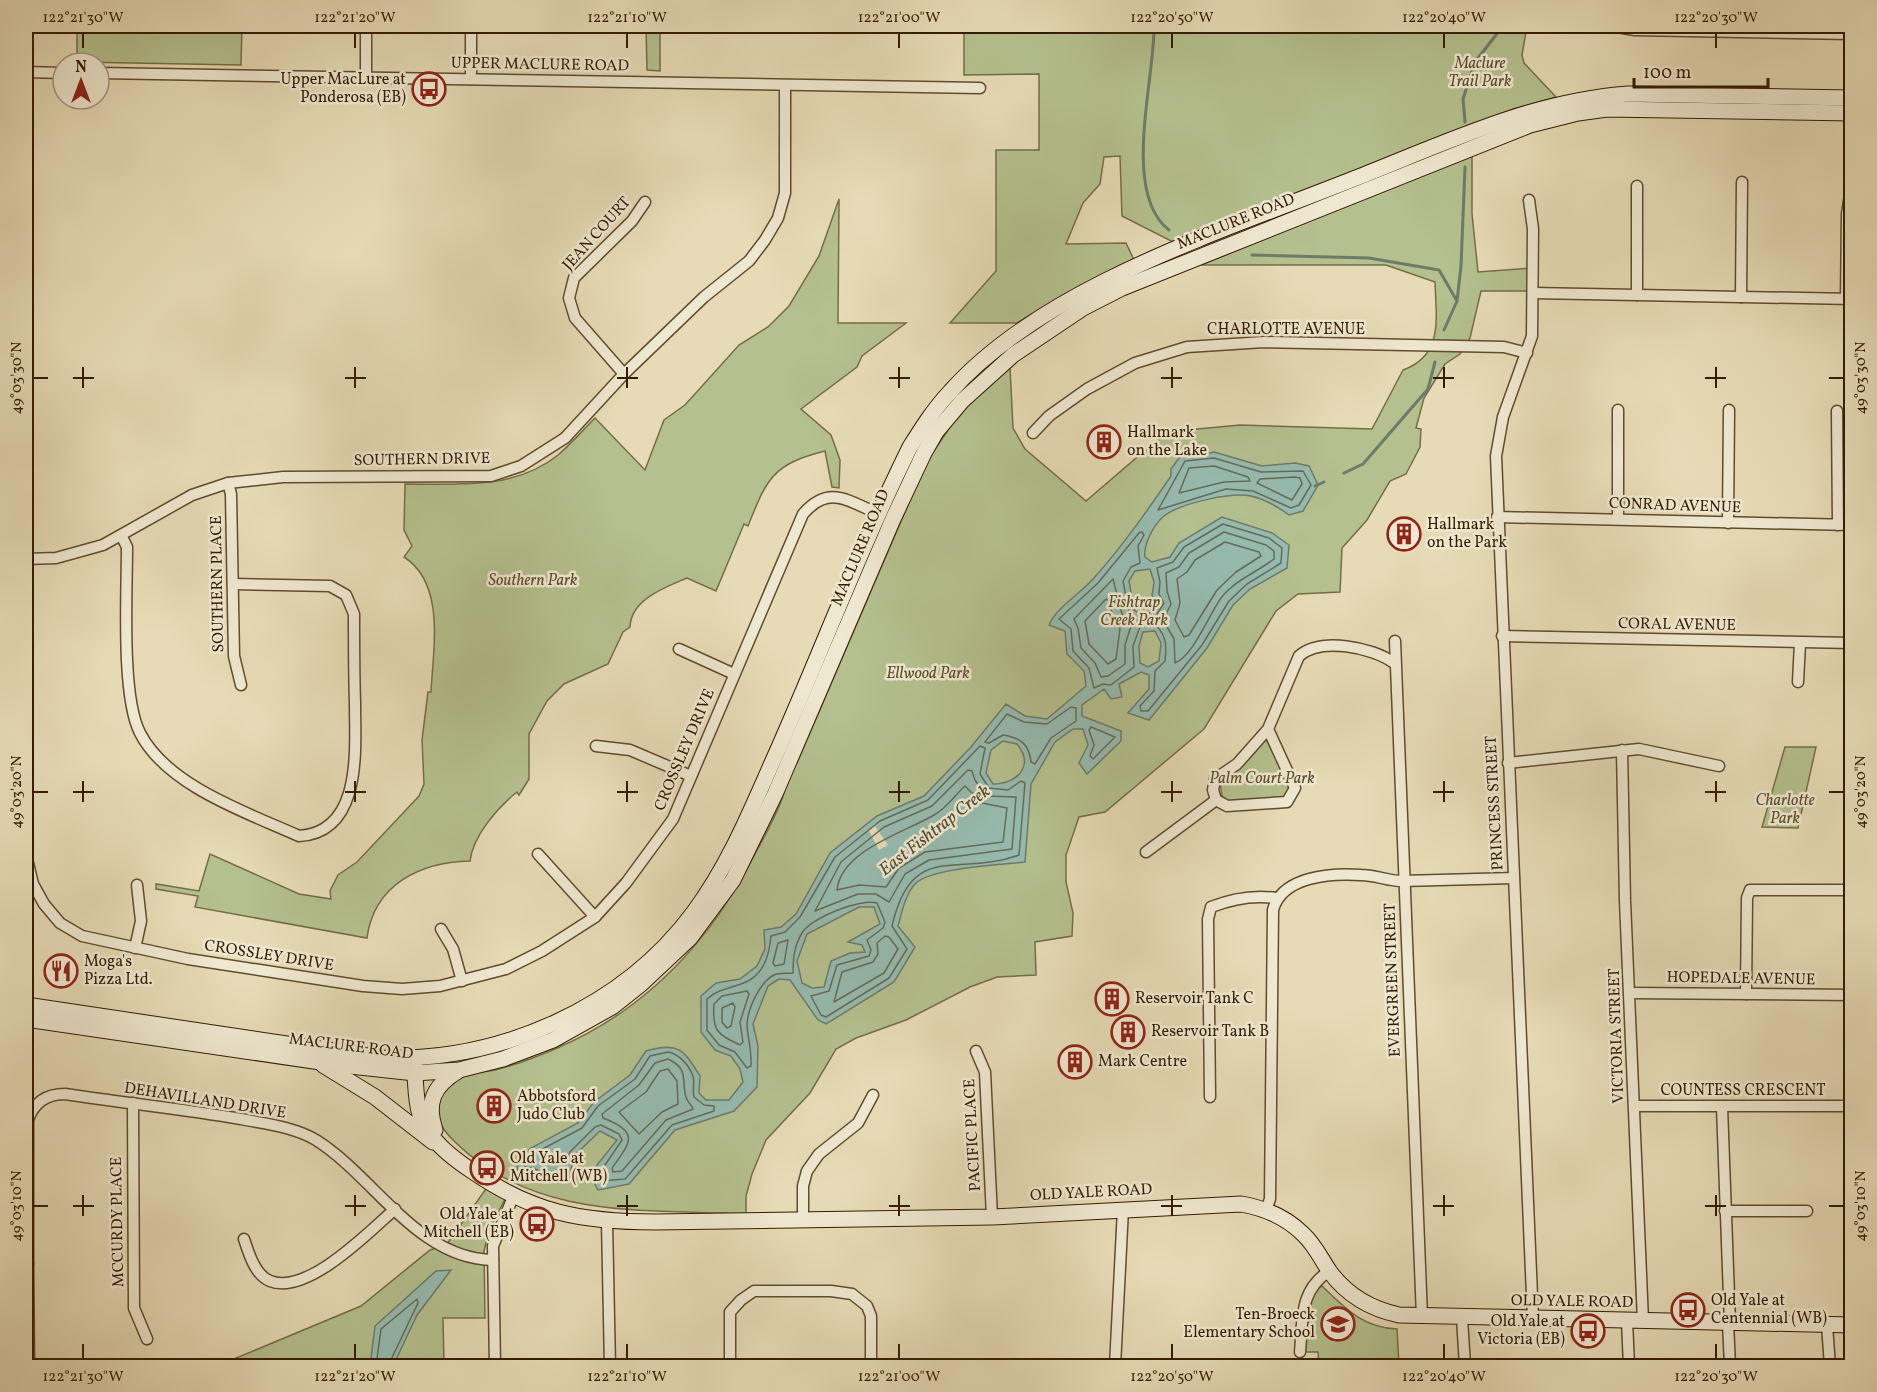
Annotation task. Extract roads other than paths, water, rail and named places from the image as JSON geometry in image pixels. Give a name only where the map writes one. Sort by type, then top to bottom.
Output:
[{"type":"main road","name":"MACLURE ROAD","points":[[26,1005],[381,1058],[415,1066],[520,1039],[545,1027],[603,996],[662,947],[693,913],[739,839],[910,447],[950,391],[974,368],[1036,321],[1116,275],[1529,111],[1564,102],[1628,94],[1851,98]]},
{"type":"main road","name":"MACLURE ROAD","points":[[26,1019],[317,1061],[459,1070],[503,1059],[583,1025],[641,984],[703,923],[733,880],[754,842],[924,453],[962,401],[984,378],[1043,333],[1122,288],[1519,129],[1569,115],[1607,109],[1667,108],[1851,113]]},
{"type":"main road","points":[[867,580],[866,564],[882,526],[879,514]]},
{"type":"main road","points":[[317,1061],[375,1097],[441,1147]]},
{"type":"main road","name":"OLD YALE ROAD","points":[[415,1066],[421,1116],[441,1147],[513,1197],[557,1214],[607,1222],[803,1220],[992,1217],[1228,1204],[1266,1210],[1303,1233],[1329,1271],[1346,1290],[1365,1304],[1388,1313],[1422,1317],[1851,1325]]},
{"type":"main road","points":[[441,1147],[430,1115],[432,1096],[442,1081],[459,1070]]},
{"type":"street","points":[[366,26],[366,77]]},
{"type":"street","points":[[471,26],[471,79]]},
{"type":"street","points":[[1611,26],[1635,30],[1850,31]]},
{"type":"street","points":[[26,72],[51,73]]},
{"type":"street","name":"UPPER MACLURE ROAD","points":[[111,73],[980,88]]},
{"type":"street","name":"SOUTHERN DRIVE","points":[[26,559],[56,558],[103,545],[122,537],[192,495],[228,483],[282,477],[491,476],[521,466],[552,449],[624,374],[704,297],[749,261],[778,218],[785,193],[787,161],[785,86]]},
{"type":"street","points":[[1742,182],[1742,297]]},
{"type":"street","points":[[1533,293],[1849,299],[1847,214],[1851,182]]},
{"type":"street","points":[[1637,186],[1637,295]]},
{"type":"street","name":"PRINCESS STREET","points":[[1529,200],[1533,229],[1532,336],[1503,417],[1497,443],[1497,518],[1533,1318]]},
{"type":"street","name":"JEAN COURT","points":[[624,374],[575,318],[569,298],[574,278],[632,221],[645,202]]},
{"type":"street","name":"CHARLOTTE AVENUE","points":[[1033,433],[1049,416],[1088,389],[1135,363],[1187,347],[1264,342],[1504,347],[1527,354]]},
{"type":"street","points":[[1618,410],[1618,519]]},
{"type":"street","points":[[1728,523],[1729,410]]},
{"type":"street","points":[[1837,411],[1838,525]]},
{"type":"street","name":"SOUTHERN PLACE","points":[[228,483],[231,494],[234,656],[241,685]]},
{"type":"street","name":"CROSSLEY DRIVE","points":[[26,559],[27,859],[33,884],[44,904],[60,923],[82,936],[135,948],[363,986],[402,989],[462,981],[506,969],[542,951],[595,917],[626,883],[673,819],[803,514],[813,502],[825,497],[842,497],[879,514]]},
{"type":"street","name":"CONRAD AVENUE","points":[[1497,518],[1851,525]]},
{"type":"street","points":[[122,537],[127,547],[129,699],[141,734],[158,758],[205,793],[299,836],[315,835],[331,825],[353,781],[354,614],[346,595],[330,586],[233,584]]},
{"type":"street","name":"CORAL AVENUE","points":[[1503,636],[1851,643]]},
{"type":"street","name":"EVERGREEN STREET","points":[[1395,641],[1394,663],[1422,1317]]},
{"type":"street","points":[[1798,682],[1800,643]]},
{"type":"street","points":[[1268,729],[1295,788],[1287,802],[1227,806],[1216,800],[1212,790],[1215,779],[1237,764],[1268,729],[1299,656],[1308,649],[1319,646],[1367,649],[1382,654],[1394,663]]},
{"type":"street","points":[[679,649],[734,674]]},
{"type":"street","points":[[596,746],[630,750],[691,776]]},
{"type":"street","points":[[1508,763],[1640,749],[1719,766]]},
{"type":"street","name":"VICTORIA STREET","points":[[1622,750],[1625,901],[1631,993],[1643,1321]]},
{"type":"street","points":[[1146,852],[1216,800]]},
{"type":"street","points":[[538,854],[595,917]]},
{"type":"street","points":[[1266,1210],[1270,1199],[1273,910],[1276,898],[1295,885],[1328,876],[1361,875],[1404,881],[1514,878]]},
{"type":"street","points":[[135,948],[141,921],[137,885]]},
{"type":"street","points":[[1746,994],[1747,898],[1750,890],[1757,888],[1851,890]]},
{"type":"street","points":[[1210,1097],[1208,919],[1211,907],[1237,899],[1265,896],[1276,898]]},
{"type":"street","points":[[441,929],[453,949],[462,981]]},
{"type":"street","name":"HOPEDALE AVENUE","points":[[1631,993],[1851,995]]},
{"type":"street","name":"PACIFIC PLACE","points":[[976,1051],[985,1072],[992,1217]]},
{"type":"street","name":"DEHAVILLAND DRIVE","points":[[27,1264],[27,1127],[31,1112],[40,1101],[54,1094],[189,1110],[297,1132],[314,1139],[332,1152],[395,1209],[443,1248],[472,1260],[493,1260]]},
{"type":"street","points":[[803,1220],[803,1186],[807,1171],[819,1154],[858,1123],[873,1095]]},
{"type":"street","name":"MCCURDY PLACE","points":[[133,1103],[134,1308],[147,1339]]},
{"type":"street","name":"COUNTESS CRESCENT","points":[[1635,1106],[1851,1106]]},
{"type":"street","points":[[1722,1107],[1730,1366]]},
{"type":"street","points":[[495,1366],[493,1260],[496,1233],[513,1197]]},
{"type":"street","points":[[244,1239],[250,1259],[260,1274],[270,1281],[295,1281],[312,1274],[342,1255],[395,1209]]},
{"type":"street","points":[[1115,1366],[1123,1209]]},
{"type":"street","points":[[1725,1211],[1807,1211]]},
{"type":"street","points":[[607,1222],[610,1366]]},
{"type":"street","points":[[27,1264],[28,1366]]},
{"type":"street","points":[[1300,1352],[1306,1294],[1318,1278],[1329,1271]]},
{"type":"street","points":[[730,1366],[730,1312],[754,1291],[763,1290],[842,1291],[852,1294],[867,1306],[871,1316],[871,1366]]},
{"type":"street","points":[[1462,1318],[1465,1366]]},
{"type":"street","points":[[1627,1321],[1629,1366]]},
{"type":"street","points":[[1827,1325],[1830,1366]]},
{"type":"water","points":[[1214,452],[1262,466],[1295,463],[1309,466],[1318,485],[1303,511],[1289,515],[1261,499],[1242,495],[1219,497],[1172,511],[1164,516],[1150,535],[1145,557],[1152,562],[1170,557],[1179,543],[1222,517],[1272,533],[1289,545],[1287,568],[1250,589],[1233,605],[1207,648],[1149,720],[1128,713],[1149,689],[1149,675],[1141,672],[1119,684],[1122,697],[1111,699],[1104,689],[1082,705],[1082,716],[1121,731],[1121,741],[1087,774],[1079,763],[1088,745],[1083,729],[1073,729],[1055,742],[1031,784],[1025,862],[951,871],[924,878],[916,883],[907,898],[898,926],[915,947],[894,982],[826,1024],[818,1020],[790,980],[779,979],[768,986],[753,1024],[758,1046],[757,1087],[734,1111],[675,1130],[629,1184],[598,1190],[593,1181],[597,1165],[617,1140],[600,1131],[574,1156],[569,1178],[558,1183],[538,1174],[518,1172],[516,1161],[531,1148],[578,1123],[594,1102],[630,1075],[646,1051],[666,1047],[679,1050],[689,1059],[700,1076],[699,1093],[706,1100],[729,1100],[743,1082],[740,1069],[731,1056],[715,1050],[701,1032],[701,996],[716,983],[740,979],[757,966],[765,949],[764,930],[781,927],[796,914],[830,853],[877,816],[924,796],[971,747],[1006,704],[1025,716],[1047,719],[1086,686],[1084,671],[1067,654],[1065,631],[1049,625],[1052,619],[1093,579],[1124,542],[1171,476],[1171,469],[1182,454],[1202,455]],"holes":[[[1150,569],[1154,582],[1152,596],[1158,602],[1146,618],[1134,610],[1129,581],[1135,571]],[[1155,631],[1161,643],[1159,661],[1148,667],[1140,663],[1139,646],[1143,632]],[[1003,741],[1017,744],[1024,760],[1021,772],[1009,781],[993,784],[986,773],[991,750]],[[859,907],[874,907],[880,924],[848,942],[862,945],[865,952],[850,953],[831,961],[824,987],[812,988],[802,983],[797,961],[807,934]]]},
{"type":"water","points":[[451,1270],[417,1315],[393,1366],[370,1366],[375,1326],[436,1271]]},
{"type":"waterway","points":[[1154,26],[1143,163],[1147,190],[1155,213],[1169,230]]},
{"type":"waterway","name":"East Fishtrap Creek","points":[[1465,122],[1463,99],[1475,62],[1503,26]]},
{"type":"waterway","name":"East Fishtrap Creek","points":[[1444,330],[1457,301],[1461,266],[1465,167]]},
{"type":"waterway","points":[[1252,255],[1369,258],[1439,270],[1457,301]]},
{"type":"waterway","name":"East Fishtrap Creek","points":[[1344,473],[1363,464],[1428,389],[1435,362]]},
{"type":"waterway","name":"East Fishtrap Creek","points":[[1315,486],[1324,482]]},
{"type":"place","name":"Upper MacLure at Ponderosa (EB)","points":[[429,89]]},
{"type":"place","name":"Hallmark on the Lake","points":[[1104,442]]},
{"type":"place","name":"Hallmark on the Park","points":[[1404,534]]},
{"type":"place","name":"Moga's Pizza Ltd.","points":[[61,971]]},
{"type":"place","name":"Reservoir Tank C","points":[[1112,999]]},
{"type":"place","name":"Reservoir Tank B","points":[[1128,1032]]},
{"type":"place","name":"Mark Centre","points":[[1075,1062]]},
{"type":"place","name":"Abbotsford Judo Club","points":[[494,1106]]},
{"type":"place","name":"Old Yale at Mitchell (WB)","points":[[487,1168]]},
{"type":"place","name":"Old Yale at Mitchell (EB)","points":[[537,1224]]},
{"type":"place","name":"Old Yale at Centennial (WB)","points":[[1688,1310]]},
{"type":"place","name":"Ten-Broeck Elementary School","points":[[1338,1324]]},
{"type":"place","name":"Old Yale at Victoria (EB)","points":[[1588,1331]]},
{"type":"park label","name":"Maclure Trail Park","points":[[1480,73]]},
{"type":"park label","name":"Southern Park","points":[[533,581]]},
{"type":"park label","name":"Fishtrap Creek Park","points":[[1134,612]]},
{"type":"park label","name":"Ellwood Park","points":[[928,674]]},
{"type":"park label","name":"Palm Court Park","points":[[1262,779]]},
{"type":"park label","name":"Charlotte Park","points":[[1785,810]]}]
